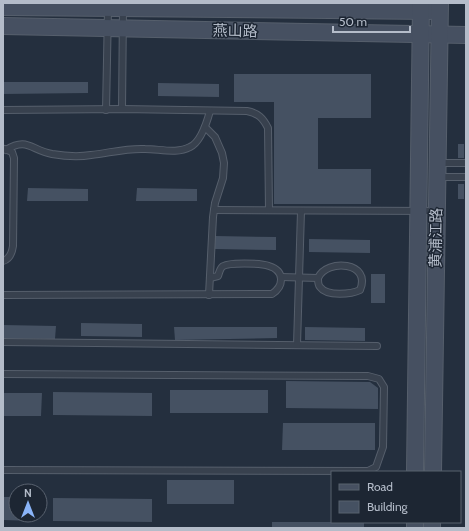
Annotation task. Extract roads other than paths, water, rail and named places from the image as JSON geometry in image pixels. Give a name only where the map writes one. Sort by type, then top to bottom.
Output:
[{"type":"street","name":"燕山路","points":[[3,6],[440,7]]},
{"type":"street","name":"黄浦江路","points":[[415,471],[421,7]]},
{"type":"street","name":"黄浦江路","points":[[433,471],[440,7]]},
{"type":"street","name":"燕山路","points":[[3,26],[466,35]]},
{"type":"lane","points":[[115,7],[115,28],[122,109]]},
{"type":"lane","points":[[106,110],[115,28],[115,7]]},
{"type":"lane","points":[[3,110],[122,109],[247,111],[255,113],[261,117],[268,128],[269,210]]},
{"type":"lane","points":[[5,149],[16,144],[22,144],[51,154],[75,156],[133,149],[182,151],[196,144],[205,127],[210,111]]},
{"type":"lane","points":[[205,127],[215,137],[222,153],[224,163],[223,178],[214,210],[211,231],[209,295]]},
{"type":"lane","points":[[3,261],[9,258],[14,246],[14,158],[12,152],[5,149]]},
{"type":"lane","points":[[438,170],[466,163]]},
{"type":"lane","points":[[438,170],[466,177]]},
{"type":"lane","points":[[214,210],[437,211]]},
{"type":"lane","points":[[297,345],[301,210]]},
{"type":"lane","points":[[3,295],[272,294],[278,290],[281,284],[281,277],[270,266],[256,264],[227,264],[222,267],[218,276],[210,278]]},
{"type":"lane","points":[[336,266],[344,266],[353,268],[361,273],[363,279],[360,290],[354,293],[338,294],[322,290],[319,287],[318,278],[320,273],[325,269],[336,266]]},
{"type":"lane","points":[[281,277],[318,278]]},
{"type":"lane","points":[[3,342],[377,346]]},
{"type":"lane","points":[[3,374],[368,376],[379,379],[384,387],[383,447],[376,467],[368,471],[3,470]]}]
